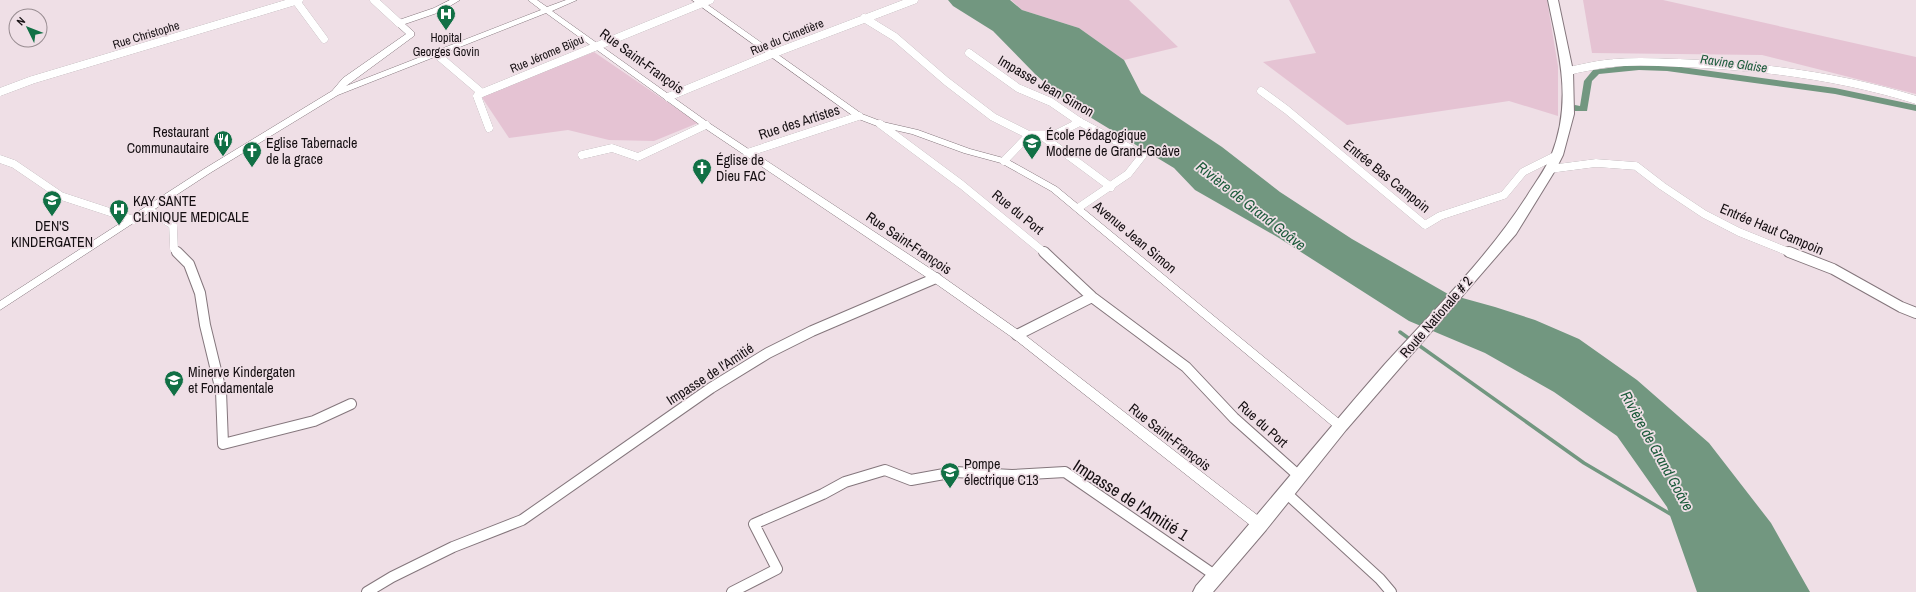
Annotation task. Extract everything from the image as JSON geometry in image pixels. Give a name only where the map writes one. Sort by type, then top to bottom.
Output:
[{"type":"main road","name":"Route Nationale # 2","points":[[1202,592],[1260,525],[1285,492],[1340,426],[1511,231],[1550,168],[1557,156],[1568,114],[1568,71],[1553,0]]},
{"type":"street","points":[[297,0],[324,39]]},
{"type":"street","name":"Rue Christophe","points":[[0,92],[32,80],[297,0]]},
{"type":"street","points":[[335,93],[346,80],[411,34],[374,0]]},
{"type":"street","points":[[399,23],[437,10],[456,0]]},
{"type":"street","name":"Rue Saint-François","points":[[532,0],[706,125],[936,278],[1017,335],[1260,525]]},
{"type":"street","points":[[0,306],[207,171],[335,93],[572,0]]},
{"type":"street","name":"Rue Jérome Bijou","points":[[482,93],[698,2],[710,0]]},
{"type":"street","name":"Rue du Cimetière","points":[[668,97],[772,54],[914,0]]},
{"type":"street","name":"Rue du Port","points":[[698,2],[859,116],[880,124],[962,185],[1039,247],[1092,297],[1186,367],[1234,418],[1299,476]]},
{"type":"street","points":[[864,18],[895,37],[946,81],[993,117],[1005,124],[1029,135],[1042,136],[1054,135],[1080,122]]},
{"type":"street","points":[[435,53],[482,93],[477,96],[489,128]]},
{"type":"street","name":"Impasse Jean Simon","points":[[969,53],[1013,85],[1051,102],[1080,122],[1143,155],[1128,174],[1078,208]]},
{"type":"street","points":[[1568,71],[1614,63],[1752,66],[1811,75],[1878,88],[1916,100]]},
{"type":"street","name":"Entrée Bas Campoin","points":[[1261,91],[1289,112],[1424,225],[1440,216],[1504,195],[1523,172],[1557,156]]},
{"type":"street","name":"Rue des Artistes","points":[[747,153],[859,116]]},
{"type":"street","name":"Avenue Jean Simon","points":[[880,124],[915,132],[967,151],[1004,161],[1054,189],[1340,426]]},
{"type":"street","points":[[582,155],[612,148],[638,157],[706,125]]},
{"type":"street","points":[[1004,161],[1029,135]]},
{"type":"street","points":[[1042,136],[1111,187]]},
{"type":"street","points":[[0,159],[14,164],[61,196],[134,220]]},
{"type":"street","name":"Entrée Haut Campoin","points":[[1550,168],[1596,163],[1636,166],[1662,186],[1704,214],[1739,232],[1833,269],[1901,307],[1916,313]]},
{"type":"street","points":[[149,210],[173,225],[174,249],[189,264],[200,293],[205,325],[221,391],[223,444],[314,421],[351,404]]},
{"type":"street","name":"Impasse de l'Amitié","points":[[367,592],[392,577],[453,547],[522,520],[672,415],[768,352],[812,331],[936,278]]},
{"type":"street","points":[[1017,335],[1092,297]]},
{"type":"street","name":"Impasse de l'Amitié 1","points":[[732,592],[777,569],[754,524],[823,494],[845,482],[885,470],[911,480],[955,472],[1012,475],[1065,472],[1216,576]]},
{"type":"street","points":[[1285,492],[1380,579],[1391,592]]},
{"type":"shaded area","points":[[1011,0],[1129,0],[1178,47],[1124,60],[1079,28],[1022,10]]},
{"type":"shaded area","points":[[1289,0],[1547,0],[1558,66],[1558,116],[1509,101],[1347,125],[1263,62],[1316,53]]},
{"type":"shaded area","points":[[1583,0],[1663,0],[1916,57],[1916,94],[1762,55],[1592,53]]},
{"type":"shaded area","points":[[594,52],[698,123],[654,141],[609,140],[568,130],[509,138],[481,96]]},
{"type":"water","name":"Rivière de Grand Goâve","points":[[948,0],[1010,0],[1022,10],[1079,28],[1124,60],[1141,93],[1222,147],[1280,192],[1352,239],[1448,294],[1535,320],[1579,339],[1637,380],[1709,443],[1771,523],[1810,592],[1697,592],[1667,507],[1617,436],[1554,392],[1485,353],[1409,321],[1279,238],[1195,190],[1174,168],[1070,105],[1035,74],[993,31],[953,6]]},
{"type":"waterway","name":"Ravine Glaise","points":[[1575,108],[1584,109],[1588,81],[1596,72],[1639,67],[1667,68],[1835,91],[1916,108]]},
{"type":"waterway","points":[[1400,332],[1411,340]]},
{"type":"waterway","points":[[1417,344],[1584,463],[1672,515]]},
{"type":"place","name":"Hopital Georges Govin","points":[[446,31]]},
{"type":"place","name":"Restaurant Communautaire","points":[[223,157]]},
{"type":"place","name":"École Pédagogique Moderne de Grand-Goâve","points":[[1032,160]]},
{"type":"place","name":"Eglise Tabernacle de la grace","points":[[252,168]]},
{"type":"place","name":"Église de Dieu FAC","points":[[702,185]]},
{"type":"place","name":"DEN'S KINDERGATEN","points":[[52,217]]},
{"type":"place","name":"KAY SANTE CLINIQUE MEDICALE","points":[[119,226]]},
{"type":"place","name":"Minerve Kindergaten et Fondamentale","points":[[174,397]]},
{"type":"place","name":"Pompe électrique C13","points":[[950,489]]}]
